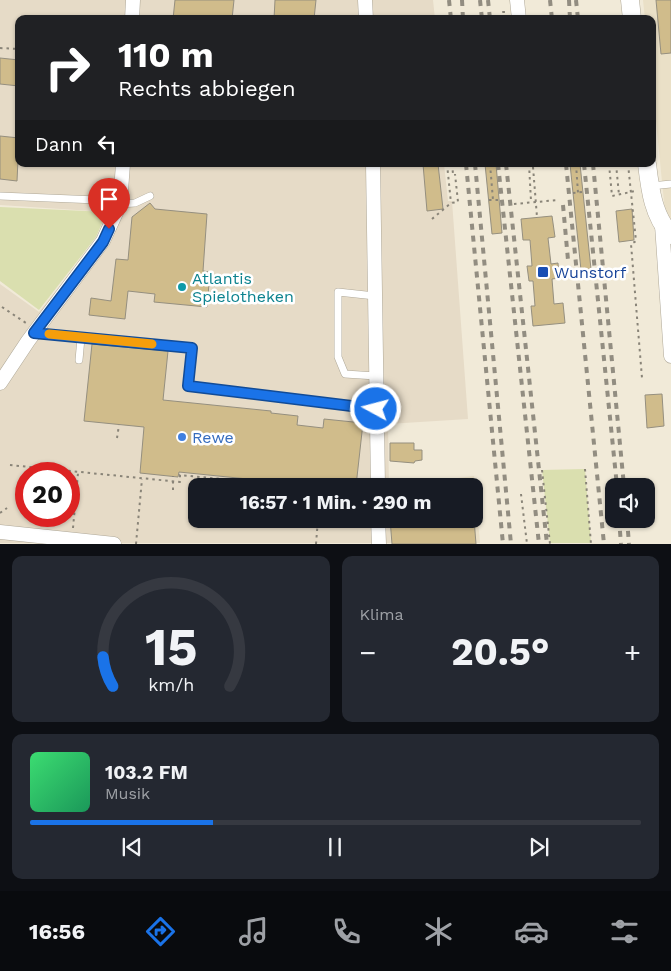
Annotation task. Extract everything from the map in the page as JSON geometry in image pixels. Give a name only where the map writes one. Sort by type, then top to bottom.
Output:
[{"type":"street","points":[[132,15],[133,0]]},
{"type":"street","points":[[365,0],[366,15]]},
{"type":"street","points":[[517,0],[519,15]]},
{"type":"street","points":[[630,0],[632,15]]},
{"type":"street","points":[[0,383],[35,331],[103,242],[120,204],[123,167]]},
{"type":"street","points":[[373,167],[378,478]]},
{"type":"street","points":[[647,167],[649,186],[668,228],[671,356]]},
{"type":"street","points":[[378,528],[379,544]]},
{"type":"street","points":[[0,532],[114,544]]},
{"type":"lane","points":[[649,186],[671,184]]},
{"type":"lane","points":[[0,196],[98,200]]},
{"type":"lane","points":[[120,204],[135,202],[150,196]]},
{"type":"lane","points":[[376,296],[338,292],[338,357],[345,374],[376,376]]},
{"type":"lane","points":[[35,331],[81,338],[192,348],[188,386],[376,409]]},
{"type":"lane","points":[[79,360],[81,338]]},
{"type":"path","points":[[0,48],[15,49]]},
{"type":"path","points":[[447,167],[451,203]]},
{"type":"path","points":[[432,219],[451,203],[458,202],[453,167]]},
{"type":"path","points":[[490,167],[493,200]]},
{"type":"path","points":[[528,167],[531,202]]},
{"type":"path","points":[[533,167],[537,217]]},
{"type":"path","points":[[576,167],[578,193]]},
{"type":"path","points":[[609,167],[612,196],[630,193],[649,186]]},
{"type":"path","points":[[616,167],[619,195]]},
{"type":"path","points":[[628,167],[636,241],[631,244],[642,378]]},
{"type":"path","points":[[573,193],[583,192]]},
{"type":"path","points":[[489,200],[499,200]]},
{"type":"path","points":[[514,204],[558,200]]},
{"type":"path","points":[[2,306],[35,331]]},
{"type":"path","points":[[117,438],[119,425]]},
{"type":"path","points":[[10,465],[15,466]]},
{"type":"path","points":[[585,469],[591,544]]},
{"type":"path","points":[[542,470],[550,544]]},
{"type":"path","points":[[80,473],[173,482],[180,482],[180,474],[214,478]]},
{"type":"path","points":[[173,476],[173,490]]},
{"type":"path","points":[[136,544],[142,478]]},
{"type":"path","points":[[521,494],[527,544]]},
{"type":"path","points":[[0,513],[7,508]]},
{"type":"path","points":[[72,539],[73,527]]},
{"type":"path","points":[[316,544],[317,528]]},
{"type":"shaded area","points":[[0,0],[433,0],[435,15],[15,15],[15,167],[444,167],[448,201],[452,201],[468,419],[388,424],[389,478],[188,478],[188,528],[390,528],[390,543],[0,543],[0,284],[39,312],[97,240],[107,212],[0,205]]},
{"type":"shaded area","points":[[643,0],[671,0],[671,272],[656,121],[656,15],[645,15]]},
{"type":"shaded area","points":[[474,476],[474,478],[457,478]]},
{"type":"shaded area","points":[[390,528],[479,528],[480,543],[390,543]]},
{"type":"green space","points":[[0,207],[107,212],[96,237],[39,310],[0,281]]},
{"type":"green space","points":[[585,469],[591,543],[550,543],[542,470]]},
{"type":"building","points":[[175,0],[234,0],[232,15],[173,15]]},
{"type":"building","points":[[275,0],[316,0],[314,15],[274,15]]},
{"type":"building","points":[[656,0],[671,0],[671,53],[661,54]]},
{"type":"building","points":[[0,58],[15,60],[15,86],[0,84]]},
{"type":"building","points":[[0,136],[15,138],[17,181],[0,179]]},
{"type":"building","points":[[423,167],[438,167],[443,209],[427,211]]},
{"type":"building","points":[[485,167],[496,167],[502,233],[492,234]]},
{"type":"building","points":[[570,167],[580,167],[591,269],[581,270]]},
{"type":"building","points":[[150,203],[155,209],[207,214],[203,271],[210,272],[207,307],[154,302],[155,294],[128,291],[125,319],[89,315],[91,298],[111,301],[116,259],[128,260],[132,217]]},
{"type":"building","points":[[632,209],[634,240],[619,242],[616,211]]},
{"type":"building","points":[[552,216],[555,237],[548,238],[551,264],[558,263],[559,278],[552,279],[554,304],[563,303],[565,323],[533,326],[531,306],[535,306],[533,281],[529,281],[527,266],[532,266],[530,240],[523,240],[521,219]]},
{"type":"building","points":[[92,344],[168,351],[163,400],[271,411],[271,413],[298,416],[297,425],[323,428],[324,419],[363,423],[357,478],[238,478],[179,472],[178,477],[140,473],[144,427],[84,421]]},
{"type":"building","points":[[662,394],[664,426],[647,428],[645,395]]},
{"type":"building","points":[[390,443],[414,443],[414,450],[422,450],[422,460],[415,461],[414,463],[390,461]]},
{"type":"building","points":[[391,528],[475,528],[476,544],[392,544]]},
{"type":"railway","points":[[449,0],[451,15]]},
{"type":"railway","points":[[462,0],[463,15]]},
{"type":"railway","points":[[480,0],[482,15]]},
{"type":"railway","points":[[488,0],[490,15]]},
{"type":"railway","points":[[550,0],[552,15]]},
{"type":"railway","points":[[569,0],[570,15]]},
{"type":"railway","points":[[576,0],[578,15]]},
{"type":"railway","points":[[466,167],[503,544]]},
{"type":"railway","points":[[475,167],[511,544]]},
{"type":"railway","points":[[498,167],[539,544]]},
{"type":"railway","points":[[506,167],[547,544]]},
{"type":"railway","points":[[566,167],[604,544]]},
{"type":"railway","points":[[584,167],[616,478]]},
{"type":"railway","points":[[593,167],[623,478]]},
{"type":"railway","points":[[563,205],[568,260]]},
{"type":"railway","points":[[620,528],[621,544]]},
{"type":"railway","points":[[628,528],[629,544]]},
{"type":"slow traffic","points":[[49,334],[152,344]]},
{"type":"place","name":"Wunstorf","points":[[543,272]]},
{"type":"place","name":"Atlantis Spielotheken","points":[[182,287]]},
{"type":"place","name":"Rewe","points":[[182,437]]},
{"type":"route","points":[[109,229],[103,242],[34,333],[192,348],[188,386],[376,409]]}]
